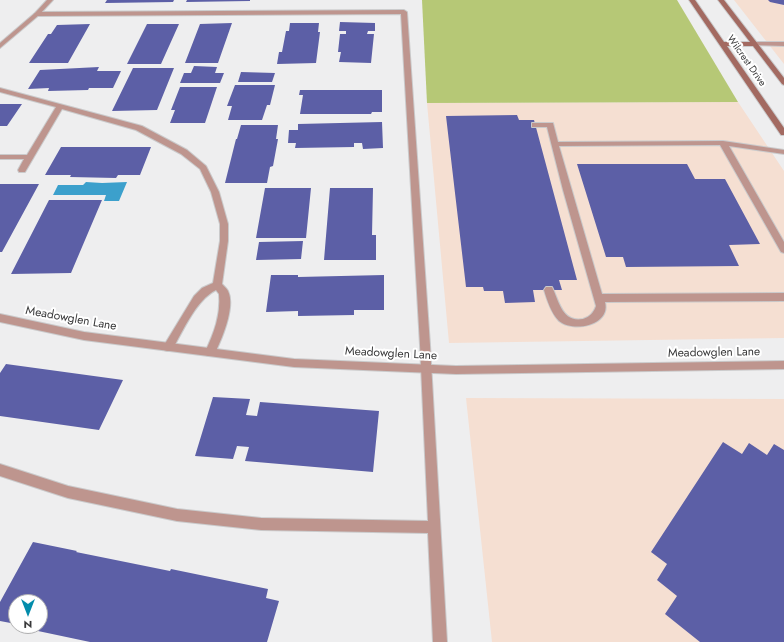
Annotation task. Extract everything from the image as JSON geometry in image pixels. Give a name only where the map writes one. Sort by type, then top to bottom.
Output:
[{"type":"main road","name":"Wilcrest Drive","points":[[692,0],[784,133]]},
{"type":"main road","name":"Wilcrest Drive","points":[[721,0],[784,83]]},
{"type":"main road","points":[[722,44],[754,44]]},
{"type":"street","points":[[0,46],[37,14],[50,0]]},
{"type":"street","points":[[37,14],[404,12],[423,313],[440,642]]},
{"type":"street","points":[[754,44],[784,44]]},
{"type":"street","points":[[0,88],[139,128],[184,152],[203,168],[215,192],[224,224],[224,241],[217,285]]},
{"type":"street","points":[[22,170],[60,106]]},
{"type":"street","points":[[535,125],[550,125],[601,306],[599,314],[593,320],[575,322],[564,318],[556,309],[549,290]]},
{"type":"street","points":[[555,144],[723,144],[784,152]]},
{"type":"street","points":[[723,144],[784,250]]},
{"type":"street","points":[[0,157],[30,157]]},
{"type":"street","points":[[168,347],[204,290],[217,285]]},
{"type":"street","points":[[210,352],[220,330],[224,310],[224,292],[217,285]]},
{"type":"street","points":[[598,298],[784,297]]},
{"type":"street","name":"Meadowglen Lane","points":[[0,318],[84,336],[294,362],[497,370],[784,365]]},
{"type":"street","points":[[0,470],[68,492],[177,515],[261,524],[434,527]]},
{"type":"shaded area","points":[[734,0],[784,0],[784,64]]},
{"type":"shaded area","points":[[738,102],[784,171],[784,338],[449,343],[427,103]]},
{"type":"shaded area","points":[[466,398],[784,399],[784,642],[492,642]]},
{"type":"green space","points":[[422,0],[677,0],[738,102],[427,103]]},
{"type":"water","points":[[86,182],[127,182],[119,201],[104,201],[106,195],[53,195],[58,185],[83,185]]},
{"type":"building","points":[[107,0],[174,0],[173,2],[105,3]]},
{"type":"building","points":[[187,0],[250,0],[250,1],[186,2]]},
{"type":"building","points":[[768,0],[784,0],[784,5],[770,2]]},
{"type":"building","points":[[340,22],[375,23],[375,31],[368,31],[367,34],[374,34],[371,63],[339,62],[341,52],[338,52],[340,34],[346,34],[346,31],[339,31]]},
{"type":"building","points":[[232,23],[218,63],[185,63],[200,24]]},
{"type":"building","points":[[290,23],[319,23],[318,32],[320,32],[316,63],[277,64],[279,52],[282,52],[286,31],[289,31]]},
{"type":"building","points":[[90,24],[68,63],[29,63],[48,34],[51,34],[57,25]]},
{"type":"building","points":[[147,24],[179,24],[161,64],[127,64]]},
{"type":"building","points":[[194,66],[217,67],[215,73],[224,73],[220,83],[180,83],[184,73],[191,73]]},
{"type":"building","points":[[99,67],[97,71],[121,71],[113,88],[48,91],[49,88],[28,89],[40,70]]},
{"type":"building","points":[[133,68],[174,68],[157,110],[112,111]]},
{"type":"building","points":[[241,72],[275,73],[272,82],[238,82]]},
{"type":"building","points":[[235,85],[275,85],[270,105],[267,105],[262,120],[228,120],[232,106],[227,106]]},
{"type":"building","points":[[180,87],[217,87],[205,123],[170,123],[175,110],[171,110]]},
{"type":"building","points":[[300,90],[382,90],[382,112],[372,112],[371,114],[300,114],[303,95],[299,95]]},
{"type":"building","points":[[0,104],[22,104],[7,126],[0,126]]},
{"type":"building","points":[[517,115],[519,120],[534,120],[577,280],[559,280],[562,290],[533,290],[535,302],[505,303],[503,291],[484,291],[483,287],[466,287],[446,116]]},
{"type":"building","points":[[382,122],[383,148],[363,149],[362,143],[354,143],[354,147],[295,148],[296,143],[288,143],[289,130],[298,130],[298,124]]},
{"type":"building","points":[[241,125],[278,125],[276,139],[278,139],[273,166],[270,167],[267,183],[225,183]]},
{"type":"building","points":[[61,147],[151,147],[140,175],[118,175],[116,178],[45,175]]},
{"type":"building","points":[[577,164],[687,164],[695,179],[725,179],[760,244],[729,245],[739,266],[626,267],[623,257],[606,257]]},
{"type":"building","points":[[0,184],[39,184],[2,252],[0,252]]},
{"type":"building","points":[[265,188],[311,188],[306,238],[256,238]]},
{"type":"building","points":[[330,188],[373,188],[372,235],[376,235],[376,260],[324,260]]},
{"type":"building","points":[[49,200],[102,200],[71,273],[11,274]]},
{"type":"building","points":[[303,241],[301,259],[256,260],[259,242]]},
{"type":"building","points":[[271,275],[298,275],[298,277],[384,275],[384,310],[354,310],[354,315],[298,316],[298,311],[266,312]]},
{"type":"building","points":[[6,364],[123,380],[99,430],[0,416],[0,373]]},
{"type":"building","points":[[213,397],[250,399],[246,415],[257,416],[260,402],[379,411],[373,472],[245,461],[249,447],[237,446],[233,459],[195,456]]},
{"type":"building","points":[[723,442],[742,454],[749,443],[767,455],[774,444],[784,450],[784,642],[700,642],[665,614],[677,596],[657,580],[667,564],[651,552]]},
{"type":"building","points":[[33,542],[170,571],[171,569],[268,589],[266,598],[279,601],[267,642],[90,642],[48,633],[48,594],[8,594],[8,622],[0,621],[0,602]]}]
